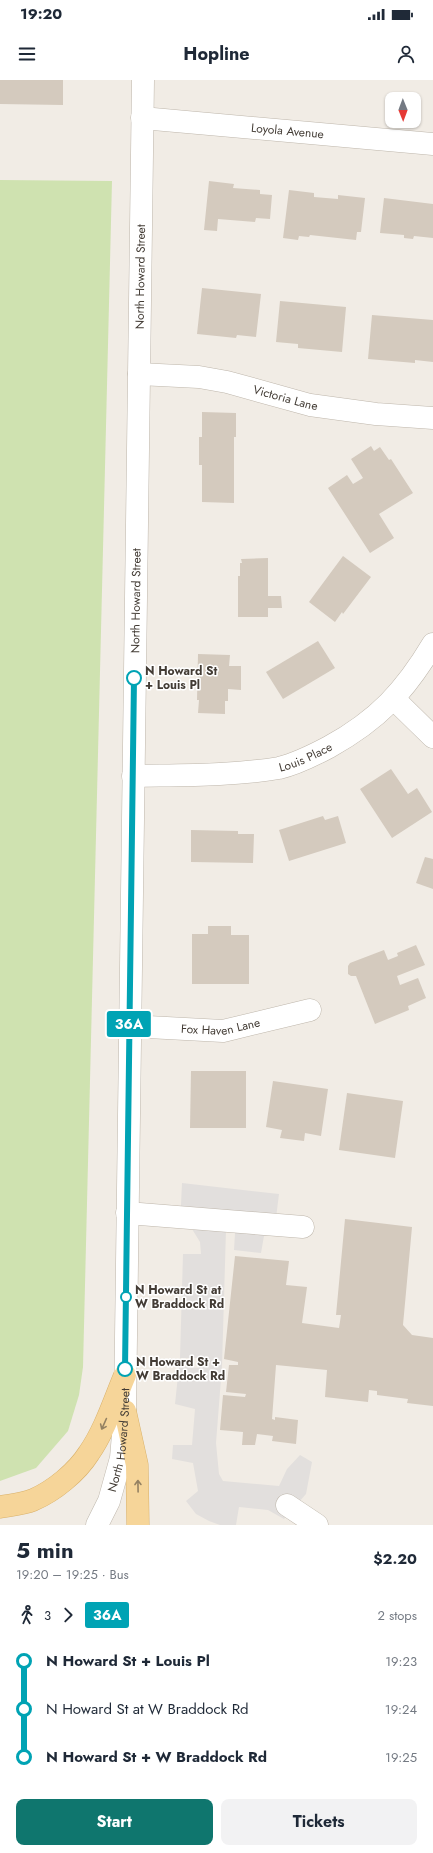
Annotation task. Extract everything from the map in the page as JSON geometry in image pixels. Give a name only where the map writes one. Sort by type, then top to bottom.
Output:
[{"type":"main road","points":[[0,1507],[33,1500],[52,1489],[79,1465],[89,1454],[99,1435],[125,1375]]},
{"type":"main road","points":[[125,1411],[137,1465],[138,1525]]},
{"type":"street","name":"North Howard Street","points":[[97,1525],[109,1501],[121,1458],[125,1411],[129,1026],[143,80]]},
{"type":"street","name":"Loyola Avenue","points":[[142,118],[433,144]]},
{"type":"street","name":"Victoria Lane","points":[[139,374],[199,377],[227,382],[310,405],[376,414],[433,418]]},
{"type":"street","name":"Louis Place","points":[[133,776],[227,774],[280,768],[315,755],[354,733],[374,718],[394,699],[418,670],[433,644]]},
{"type":"street","points":[[394,699],[433,736]]},
{"type":"street","name":"Fox Haven Lane","points":[[129,1026],[223,1030],[310,1010]]},
{"type":"street","points":[[127,1213],[304,1227]]},
{"type":"street","points":[[287,1505],[317,1525]]},
{"type":"green space","points":[[0,180],[112,181],[83,1367],[79,1395],[68,1431],[36,1468],[0,1481]]},
{"type":"shaded area","points":[[182,1183],[279,1194],[274,1234],[264,1236],[261,1253],[234,1250],[235,1233],[226,1230],[222,1366],[216,1443],[219,1474],[223,1481],[279,1486],[287,1469],[300,1455],[312,1462],[306,1494],[284,1519],[268,1510],[239,1507],[236,1525],[220,1525],[209,1521],[196,1514],[186,1501],[198,1491],[193,1463],[172,1459],[173,1445],[192,1445],[195,1409],[175,1404],[179,1366],[199,1368],[201,1358],[180,1358],[183,1254],[201,1254],[200,1242],[192,1229],[180,1226]]},
{"type":"building","points":[[0,80],[63,80],[63,105],[0,104]]},
{"type":"building","points":[[209,181],[234,184],[233,188],[260,190],[260,194],[272,195],[270,219],[256,218],[255,222],[218,219],[217,231],[204,230]]},
{"type":"building","points":[[289,190],[314,193],[314,197],[338,199],[338,195],[365,198],[361,232],[357,232],[356,240],[310,235],[309,237],[299,236],[298,240],[283,238]]},
{"type":"building","points":[[384,198],[433,204],[433,238],[414,236],[413,239],[404,238],[404,235],[380,233]]},
{"type":"building","points":[[202,288],[261,294],[256,337],[237,335],[236,338],[197,334]]},
{"type":"building","points":[[280,301],[346,307],[342,352],[298,348],[298,344],[276,342]]},
{"type":"building","points":[[372,315],[433,320],[433,362],[415,360],[415,363],[368,359]]},
{"type":"building","points":[[202,412],[236,413],[236,437],[234,437],[234,503],[202,502],[202,465],[199,465],[199,437],[202,437]]},
{"type":"building","points":[[371,446],[374,451],[380,447],[389,460],[391,459],[413,493],[379,514],[394,538],[370,553],[328,488],[347,475],[353,484],[363,478],[351,459]]},
{"type":"building","points":[[343,556],[371,577],[343,614],[342,612],[335,622],[309,602]]},
{"type":"building","points":[[268,558],[268,596],[281,596],[282,608],[268,608],[268,617],[238,617],[238,576],[240,576],[240,563],[242,563],[241,559]]},
{"type":"building","points":[[318,641],[335,668],[283,699],[266,672]]},
{"type":"building","points":[[198,654],[230,655],[229,666],[241,666],[241,690],[228,689],[228,701],[225,701],[225,714],[198,713]]},
{"type":"building","points":[[391,769],[408,794],[417,788],[432,812],[392,838],[360,789]]},
{"type":"building","points":[[323,816],[325,820],[338,816],[346,843],[289,861],[279,830]]},
{"type":"building","points":[[191,830],[238,831],[238,834],[254,834],[253,863],[191,862]]},
{"type":"building","points":[[425,857],[433,859],[433,889],[416,883]]},
{"type":"building","points":[[208,926],[231,926],[231,935],[249,935],[249,984],[192,984],[192,934],[208,934]]},
{"type":"building","points":[[416,945],[425,965],[397,976],[400,985],[418,978],[426,998],[408,1006],[409,1010],[375,1024],[356,976],[351,976],[348,974],[348,966],[350,963],[384,950],[388,960],[398,956],[397,953]]},
{"type":"building","points":[[191,1071],[246,1071],[246,1128],[190,1128]]},
{"type":"building","points":[[273,1081],[328,1089],[321,1136],[305,1133],[304,1141],[280,1138],[282,1130],[266,1127]]},
{"type":"building","points":[[347,1093],[403,1101],[395,1158],[339,1150]]},
{"type":"building","points":[[345,1219],[412,1227],[403,1325],[412,1335],[433,1338],[433,1406],[407,1403],[408,1399],[377,1395],[377,1391],[369,1390],[368,1402],[325,1397],[327,1370],[276,1365],[272,1419],[275,1420],[275,1417],[298,1420],[296,1444],[272,1441],[273,1436],[257,1434],[255,1445],[242,1445],[243,1432],[220,1430],[223,1395],[245,1397],[246,1394],[226,1392],[229,1365],[238,1365],[238,1362],[224,1359],[235,1256],[289,1261],[286,1285],[307,1287],[302,1323],[339,1328],[341,1315],[336,1315]]},
{"type":"bus line","name":"36A","points":[[125,1369],[134,678]]},
{"type":"place","name":"N Howard St + Louis Pl","points":[[134,678]]},
{"type":"place","name":"N Howard St at W Braddock Rd","points":[[126,1297]]},
{"type":"place","name":"N Howard St + W Braddock Rd","points":[[125,1369]]}]
